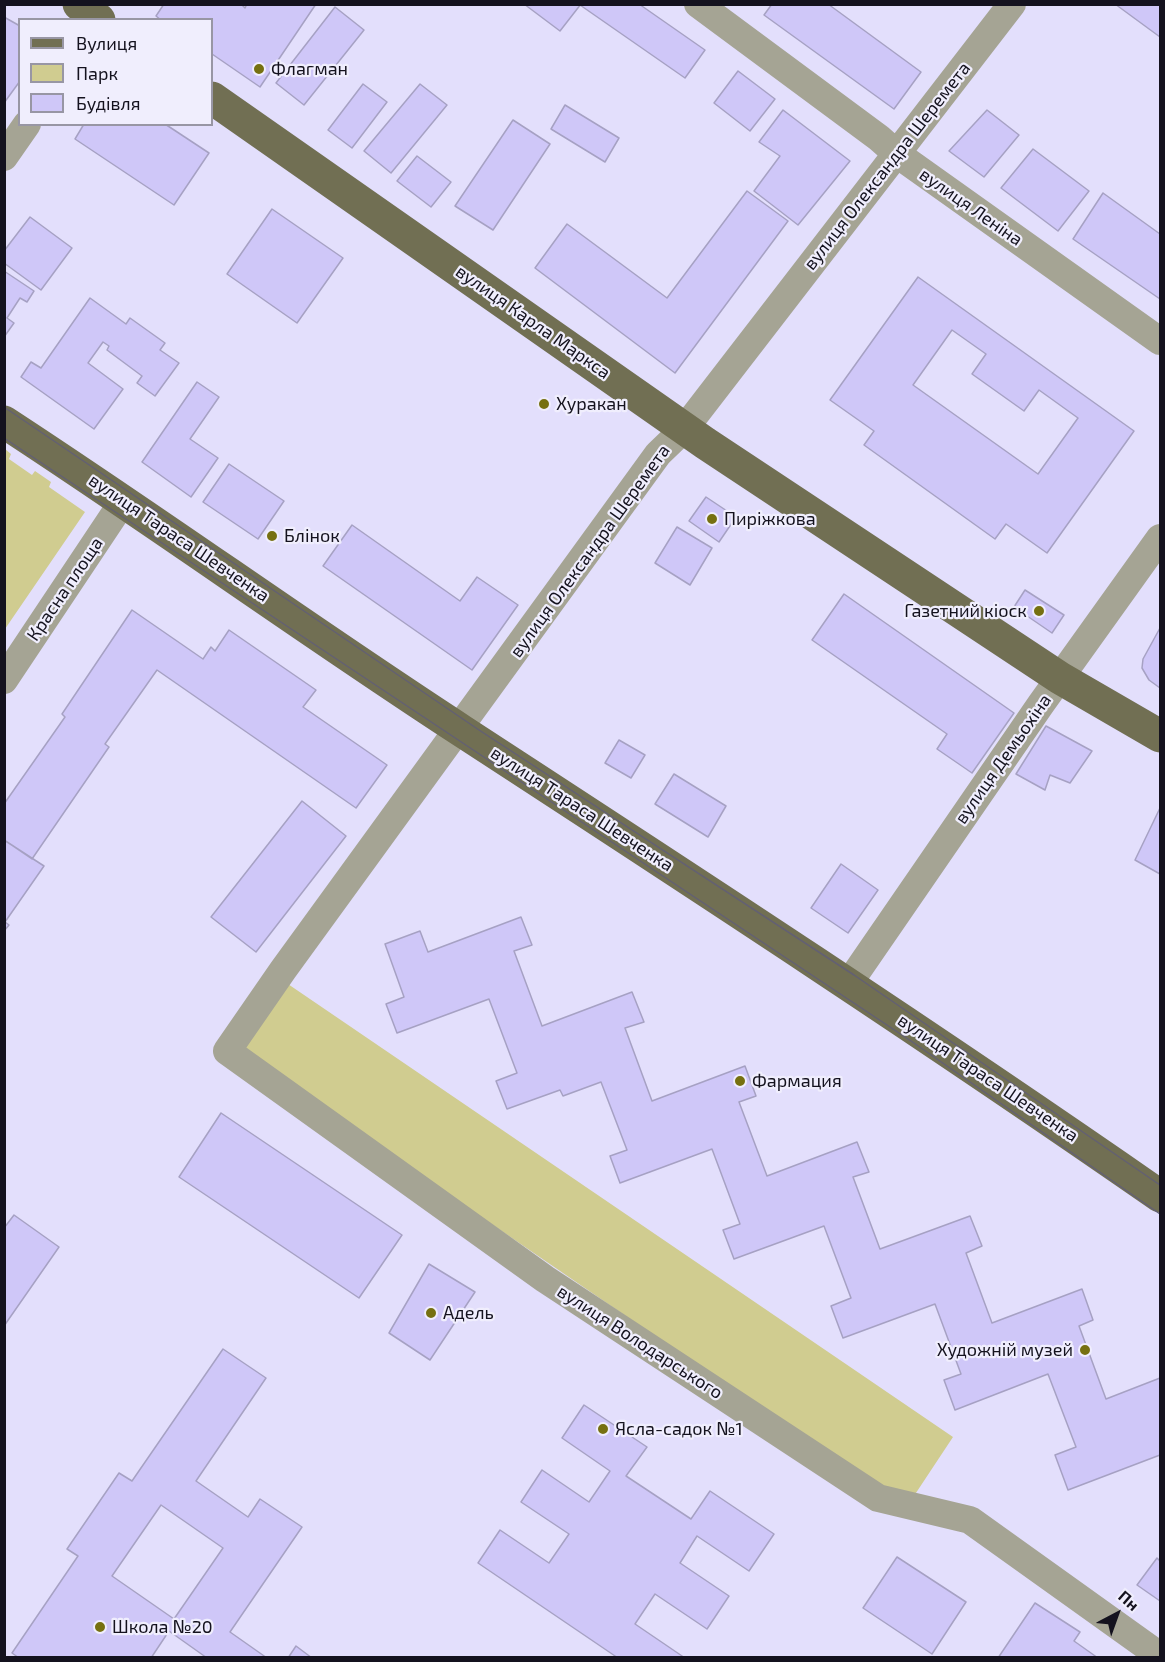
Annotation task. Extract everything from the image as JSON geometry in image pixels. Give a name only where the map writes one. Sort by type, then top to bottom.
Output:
[{"type":"main road","name":"вулиця Карла Маркса","points":[[213,99],[685,428],[1060,678],[1161,736]]},
{"type":"main road","name":"вулиця Тараса Шевченка","points":[[4,422],[131,505],[459,730],[849,983],[1161,1196]]},
{"type":"street","name":"вулиця Леніна","points":[[698,4],[879,138],[897,154],[1161,341]]},
{"type":"street","name":"вулиця Олександра Шеремета","points":[[227,1051],[283,969],[658,454],[685,428],[1012,4]]},
{"type":"street","points":[[4,158],[26,126]]},
{"type":"street","name":"Красна площа","points":[[4,680],[116,512],[131,505]]},
{"type":"street","name":"вулиця Демьохіна","points":[[849,983],[1060,678],[1161,538]]},
{"type":"street","name":"вулиця Володарського","points":[[227,1051],[545,1279],[878,1498],[970,1520],[1161,1656]]},
{"type":"green space","points":[[5,449],[11,454],[9,459],[32,475],[35,471],[51,482],[49,487],[85,512],[5,629]]},
{"type":"green space","points":[[285,982],[953,1437],[906,1508],[236,1049]]},
{"type":"building","points":[[164,4],[241,4],[245,8],[247,4],[316,4],[260,87],[213,55],[213,18],[158,18],[156,16]]},
{"type":"building","points":[[524,4],[581,4],[560,31]]},
{"type":"building","points":[[639,4],[705,50],[685,78],[580,5]]},
{"type":"building","points":[[772,4],[828,4],[921,72],[894,109],[764,15]]},
{"type":"building","points":[[1115,4],[1160,4],[1160,37]]},
{"type":"building","points":[[335,7],[364,30],[304,105],[276,83]]},
{"type":"building","points":[[4,17],[18,25],[18,84],[4,103]]},
{"type":"building","points":[[738,71],[775,99],[750,131],[714,103]]},
{"type":"building","points":[[363,84],[387,102],[352,148],[328,130]]},
{"type":"building","points":[[420,84],[447,105],[391,173],[364,151]]},
{"type":"building","points":[[565,105],[619,138],[605,162],[551,129]]},
{"type":"building","points":[[783,110],[850,161],[798,225],[754,191],[780,156],[759,142]]},
{"type":"building","points":[[987,110],[1019,135],[984,177],[949,151]]},
{"type":"building","points":[[513,120],[550,144],[493,230],[455,206]]},
{"type":"building","points":[[83,126],[168,126],[209,153],[174,205],[75,139]]},
{"type":"building","points":[[1033,149],[1089,191],[1058,231],[1001,188]]},
{"type":"building","points":[[417,156],[451,182],[431,207],[397,181]]},
{"type":"building","points":[[747,191],[788,221],[675,373],[535,268],[567,224],[667,298]]},
{"type":"building","points":[[1103,193],[1160,234],[1160,299],[1073,239]]},
{"type":"building","points":[[272,209],[343,258],[297,323],[227,274]]},
{"type":"building","points":[[30,217],[72,248],[41,290],[4,263],[4,251]]},
{"type":"building","points":[[4,271],[34,291],[27,302],[20,298],[7,318],[14,323],[4,337]]},
{"type":"building","points":[[918,277],[1134,431],[1047,553],[1006,524],[995,539],[864,445],[874,431],[830,400]],"holes":[[[952,330],[986,354],[972,374],[1024,411],[1039,390],[1078,418],[1038,474],[913,385]]]},
{"type":"building","points":[[90,298],[126,324],[130,318],[165,343],[160,350],[179,363],[155,396],[137,383],[142,376],[107,350],[109,346],[103,342],[88,363],[123,389],[94,429],[21,377],[31,362],[41,368]]},
{"type":"building","points":[[197,382],[219,397],[190,439],[218,458],[191,497],[142,462]]},
{"type":"building","points":[[229,464],[284,501],[258,539],[203,502]]},
{"type":"building","name":"Пиріжкова","points":[[706,497],[736,517],[719,542],[689,521]]},
{"type":"building","points":[[352,525],[460,601],[477,577],[518,605],[472,670],[323,566]]},
{"type":"building","points":[[677,527],[712,548],[690,585],[655,563]]},
{"type":"building","name":"Газетний кіоск","points":[[1025,590],[1064,615],[1052,633],[1014,607]]},
{"type":"building","points":[[844,594],[1014,713],[972,773],[937,749],[947,734],[812,640]]},
{"type":"building","points":[[132,610],[203,659],[211,647],[215,651],[229,630],[316,690],[303,707],[387,765],[356,808],[157,670],[105,744],[109,747],[32,859],[4,840],[4,804],[65,717],[62,714]]},
{"type":"building","points":[[1160,628],[1160,688],[1149,680],[1142,668],[1143,659]]},
{"type":"building","points":[[1046,726],[1092,751],[1070,783],[1050,775],[1045,790],[1016,774]]},
{"type":"building","points":[[619,740],[645,755],[631,778],[605,763]]},
{"type":"building","points":[[674,774],[726,806],[708,837],[655,804]]},
{"type":"building","points":[[302,801],[346,836],[256,952],[211,917]]},
{"type":"building","points":[[1160,808],[1160,874],[1135,860]]},
{"type":"building","points":[[4,840],[44,866],[5,922],[9,925],[4,931]]},
{"type":"building","points":[[841,864],[878,890],[848,933],[811,908]]},
{"type":"building","points":[[521,917],[532,945],[514,951],[542,1026],[632,992],[644,1022],[625,1028],[652,1101],[745,1066],[756,1096],[739,1102],[767,1176],[857,1142],[869,1172],[853,1177],[880,1249],[970,1216],[982,1246],[966,1253],[992,1323],[1082,1289],[1093,1320],[1079,1326],[1106,1399],[1160,1378],[1160,1455],[1068,1490],[1055,1455],[1076,1447],[1048,1374],[955,1410],[944,1380],[961,1374],[935,1304],[843,1338],[831,1306],[851,1298],[824,1226],[734,1259],[723,1230],[740,1224],[712,1149],[620,1183],[610,1156],[627,1150],[601,1082],[563,1096],[560,1090],[507,1109],[496,1081],[517,1073],[489,999],[397,1033],[386,1004],[404,997],[385,944],[420,931],[428,952]]},
{"type":"building","points":[[221,1113],[402,1235],[359,1298],[179,1177]]},
{"type":"building","points":[[14,1215],[59,1247],[4,1326],[4,1228]]},
{"type":"building","name":"Адель","points":[[429,1264],[475,1292],[430,1360],[389,1333]]},
{"type":"building","points":[[223,1349],[266,1378],[196,1481],[248,1517],[260,1499],[302,1527],[230,1632],[267,1658],[207,1658],[169,1631],[151,1658],[19,1658],[12,1653],[78,1556],[67,1549],[119,1473],[132,1481]],"holes":[[[161,1505],[223,1548],[174,1619],[112,1576]]]},
{"type":"building","points":[[584,1405],[647,1447],[626,1476],[691,1519],[710,1491],[774,1534],[749,1571],[697,1536],[680,1563],[729,1596],[707,1629],[655,1594],[635,1624],[685,1658],[618,1658],[478,1563],[500,1530],[549,1563],[569,1534],[521,1502],[542,1470],[589,1502],[610,1471],[562,1438]]},
{"type":"building","points":[[897,1557],[966,1602],[932,1654],[863,1608]]},
{"type":"building","points":[[1157,1558],[1160,1561],[1160,1601],[1137,1585]]},
{"type":"building","points":[[1035,1603],[1080,1632],[1074,1641],[1098,1658],[998,1658]]},
{"type":"building","points":[[296,1646],[312,1658],[288,1658]]},
{"type":"tram line","points":[[4,407],[479,730],[854,975],[1160,1185]]},
{"type":"tram line","points":[[4,438],[911,1041],[1160,1214]]},
{"type":"place","name":"Флагман","points":[[259,69]]},
{"type":"place","name":"Хуракан","points":[[544,404]]},
{"type":"place","name":"Пиріжкова","points":[[712,519]]},
{"type":"place","name":"Блінок","points":[[272,536]]},
{"type":"place","name":"Газетний кіоск","points":[[1039,611]]},
{"type":"place","name":"Фармация","points":[[740,1081]]},
{"type":"place","name":"Адель","points":[[431,1313]]},
{"type":"place","name":"Художній музей","points":[[1085,1350]]},
{"type":"place","name":"Ясла-садок №1","points":[[603,1429]]},
{"type":"place","name":"Школа №20","points":[[100,1627]]}]
